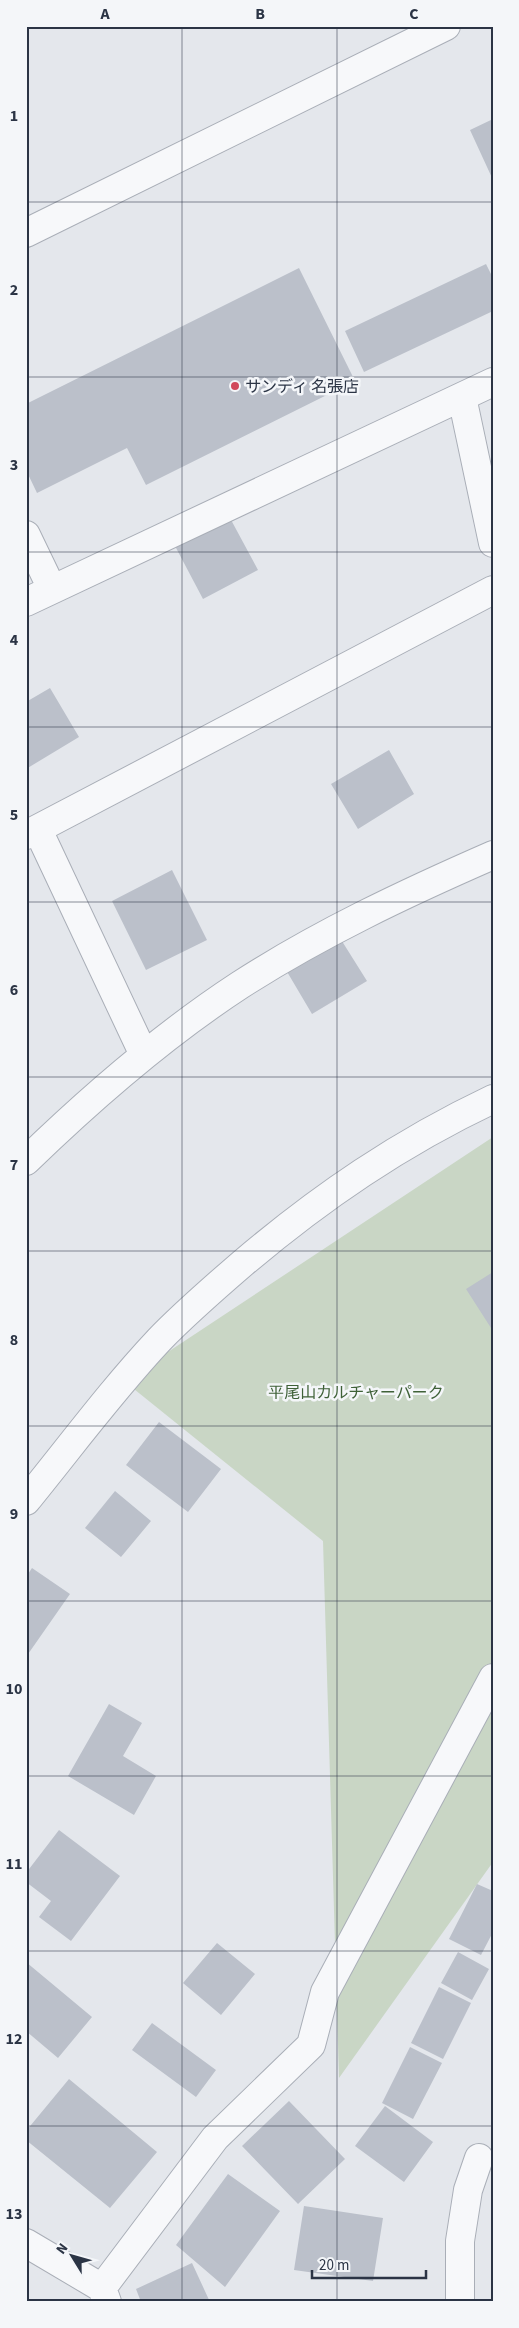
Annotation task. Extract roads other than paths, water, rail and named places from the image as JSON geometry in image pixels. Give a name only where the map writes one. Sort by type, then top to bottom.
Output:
[{"type":"street","points":[[26,233],[446,26]]},
{"type":"street","points":[[26,602],[493,382]]},
{"type":"street","points":[[462,397],[493,544]]},
{"type":"street","points":[[26,535],[52,589]]},
{"type":"street","points":[[144,1055],[32,833],[493,590]]},
{"type":"street","points":[[26,1161],[77,1112],[144,1055],[239,986],[299,950],[371,911],[493,855]]},
{"type":"street","points":[[26,1501],[159,1340],[235,1270],[296,1218],[344,1184],[424,1135],[493,1100]]},
{"type":"street","points":[[26,2242],[104,2295],[215,2138],[311,2045],[325,1992],[493,1678]]},
{"type":"street","points":[[460,2302],[460,2241],[468,2190],[479,2158]]},
{"type":"place","name":"サンディ 名張店","points":[[235,386]]},
{"type":"park label","name":"平尾山カルチャーパーク","points":[[356,1392]]}]
